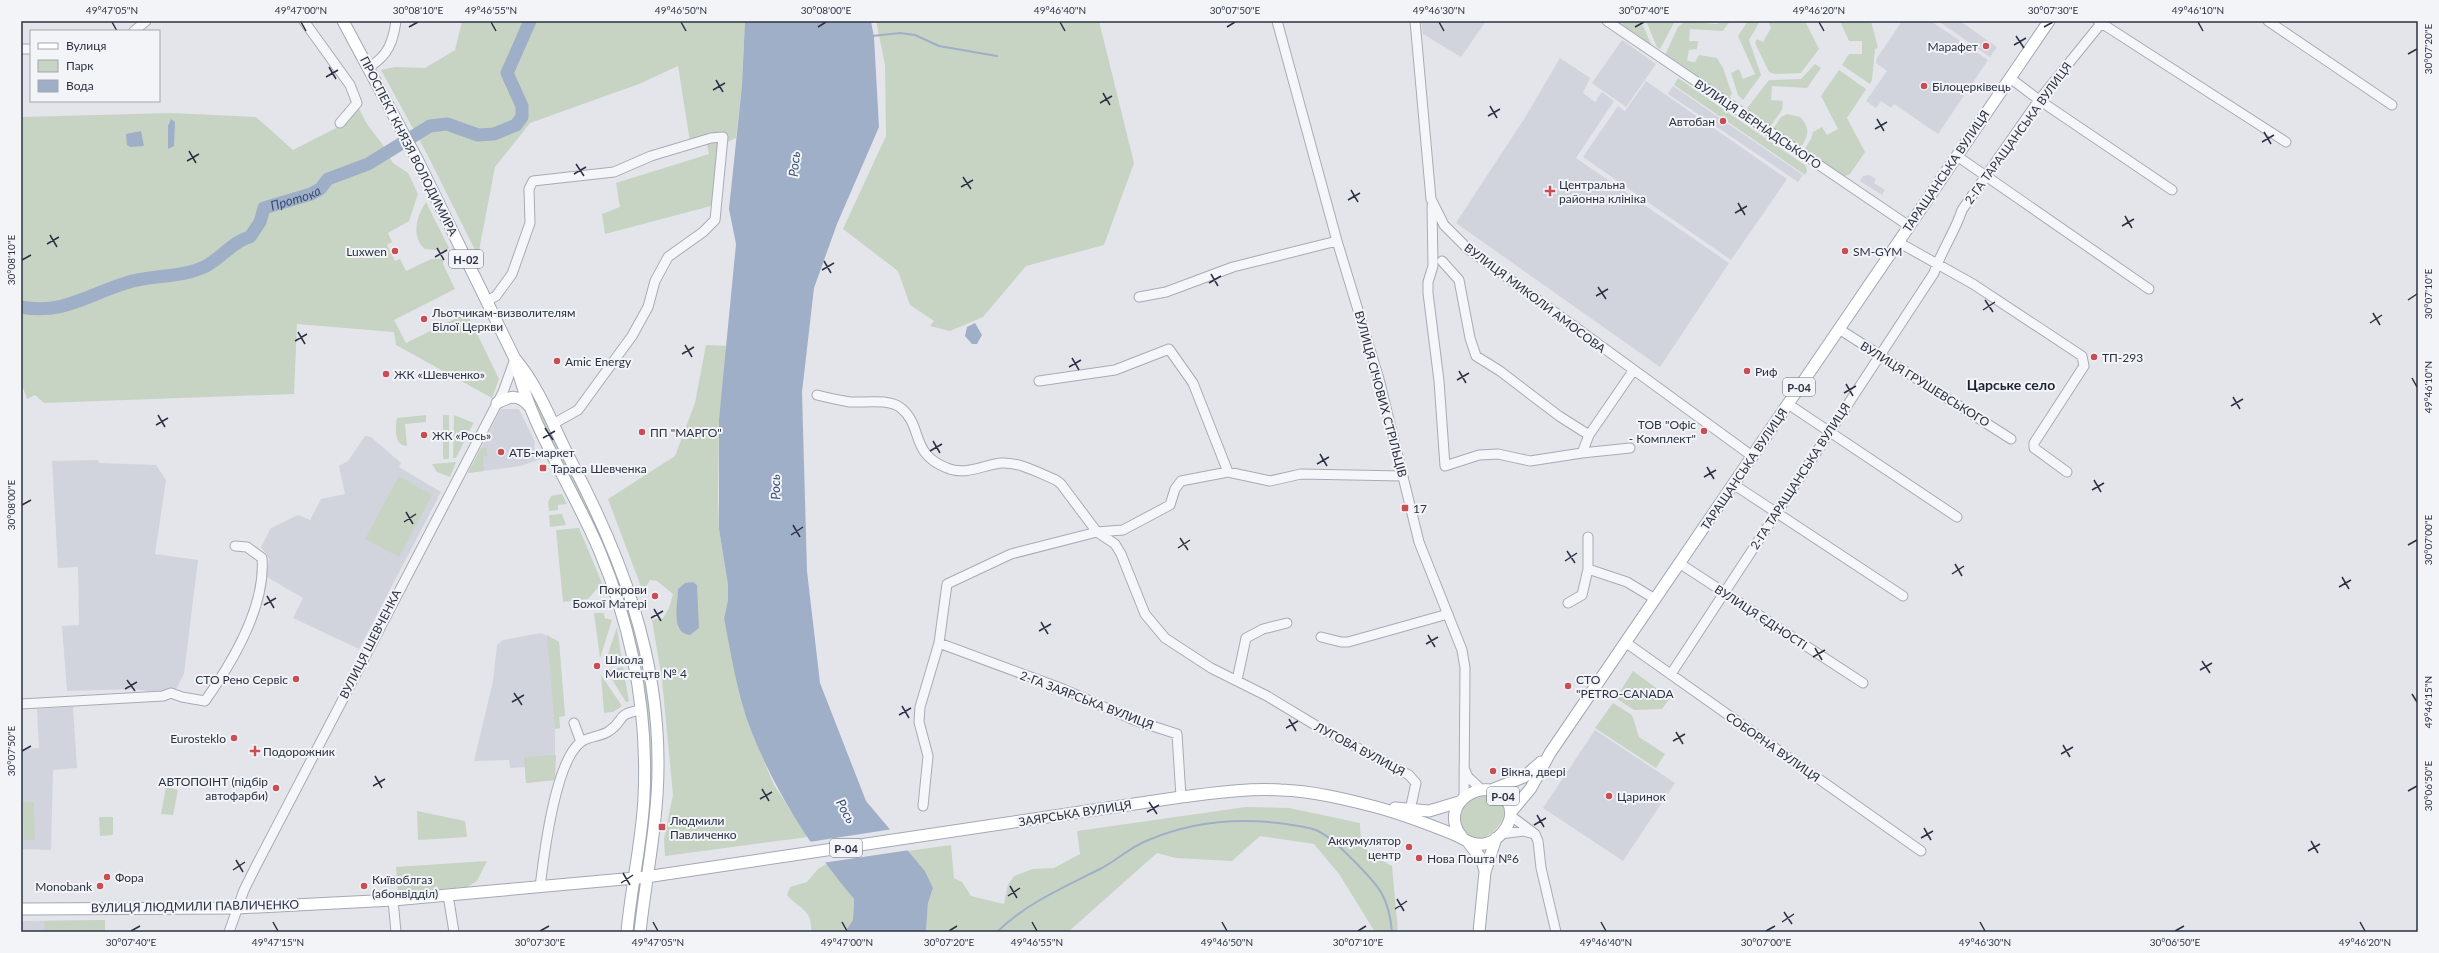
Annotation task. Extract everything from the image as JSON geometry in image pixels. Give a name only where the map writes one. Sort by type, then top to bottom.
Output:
[{"type":"main road","name":"ПРОСПЕКТ КНЯЗЯ ВОЛОДИМИРА","points":[[343,21],[417,159],[515,358],[534,386],[553,424],[613,546],[635,606],[645,646],[653,700],[658,765],[657,796],[640,932]]},
{"type":"main road","name":"ТАРАЩАНСЬКА ВУЛИЦЯ","points":[[1511,814],[1531,788],[1550,753],[1625,642],[2048,21]]},
{"type":"main road","name":"ПРОСПЕКТ КНЯЗЯ ВОЛОДИМИРА","points":[[515,358],[520,382],[530,407],[585,519],[612,583],[635,664],[640,710],[644,798],[627,932]]},
{"type":"main road","points":[[497,403],[511,397],[517,397],[524,400],[530,407]]},
{"type":"main road","name":"ТАРАЩАНСЬКА ВУЛИЦЯ","points":[[1487,790],[1524,777],[1550,753]]},
{"type":"main road","name":"ЗАЯРСЬКА ВУЛИЦЯ","points":[[646,878],[1181,797],[1248,790],[1280,790],[1309,793],[1376,807],[1410,810],[1434,810],[1461,800]]},
{"type":"main road","name":"Р-04","points":[[1461,800],[1487,790],[1498,792],[1508,801],[1511,814],[1498,836],[1483,844],[1465,840]]},
{"type":"main road","points":[[1461,800],[1454,814],[1454,820],[1465,840],[1482,860],[1485,872]]},
{"type":"main road","name":"ЗАЯРСЬКА ВУЛИЦЯ","points":[[1376,807],[1465,840]]},
{"type":"main road","points":[[1480,932],[1485,872],[1498,836]]},
{"type":"main road","name":"Р-04","points":[[633,879],[646,878]]},
{"type":"main road","name":"ВУЛИЦЯ ЛЮДМИЛИ ПАВЛИЧЕНКО","points":[[21,909],[237,908],[394,900],[633,879]]},
{"type":"street","points":[[135,30],[146,21]]},
{"type":"street","points":[[304,21],[350,85],[356,103],[340,123]]},
{"type":"street","points":[[369,67],[381,60],[390,47],[396,21]]},
{"type":"street","name":"ВУЛИЦЯ СІЧОВИХ СТРІЛЬЦІВ","points":[[1277,21],[1337,241],[1379,379],[1419,542],[1464,658],[1464,768],[1461,800]]},
{"type":"street","name":"ВУЛИЦЯ МИКОЛИ АМОСОВА","points":[[1415,21],[1431,199],[1433,266],[1428,282],[1428,293],[1439,381],[1446,466],[1479,454],[1498,454],[1530,461],[1582,453],[1630,448]]},
{"type":"street","name":"ВУЛИЦЯ ВЕРНАДСЬКОГО","points":[[1607,21],[1909,226]]},
{"type":"street","points":[[2268,21],[2392,105]]},
{"type":"street","points":[[2101,22],[2286,142]]},
{"type":"street","name":"2-ГА ТАРАЩАНСЬКА ВУЛИЦЯ","points":[[1671,674],[1829,430],[1934,273],[1937,263],[1958,223],[1962,210],[2039,100],[2101,22]]},
{"type":"street","points":[[2010,78],[2039,100],[2172,190]]},
{"type":"street","points":[[487,301],[496,296],[512,274],[530,222],[529,189],[533,181],[614,172],[651,156],[711,138],[723,137],[715,220],[703,232],[668,257],[655,281],[648,307],[632,336],[578,410],[553,424]]},
{"type":"street","points":[[1957,156],[2149,289]]},
{"type":"street","name":"ВУЛИЦЯ МИКОЛИ АМОСОВА","points":[[1431,199],[1444,225],[1468,249],[1633,371],[1752,456]]},
{"type":"street","points":[[1139,297],[1166,292],[1232,267],[1337,241]]},
{"type":"street","points":[[1898,242],[1937,263],[2082,356],[2084,366],[2034,443],[2034,448],[2067,472]]},
{"type":"street","points":[[1442,261],[1459,280],[1470,338],[1476,356],[1500,371],[1559,416],[1589,435]]},
{"type":"street","name":"ВУЛИЦЯ ГРУШЕВСЬКОГО","points":[[1839,329],[2011,439]]},
{"type":"street","points":[[1039,380],[1115,370],[1169,349],[1193,383],[1228,472]]},
{"type":"street","name":"ВУЛИЦЯ ШЕВЧЕНКА","points":[[229,932],[237,908],[256,866],[497,403],[515,358]]},
{"type":"street","points":[[1582,453],[1589,435],[1633,371]]},
{"type":"street","name":"ЛУГОВА ВУЛИЦЯ","points":[[817,395],[847,401],[895,405],[908,416],[920,447],[925,453],[932,460],[953,470],[968,471],[1001,464],[1013,464],[1056,480],[1061,484],[1097,532],[1115,544],[1121,554],[1145,614],[1165,638],[1211,668],[1236,680],[1320,728],[1409,775],[1416,783],[1410,810]]},
{"type":"street","points":[[1788,404],[1957,517]]},
{"type":"street","points":[[923,806],[928,756],[919,722],[920,707],[939,643],[947,584],[1011,554],[1097,532],[1123,530],[1156,515],[1170,505],[1174,489],[1181,481],[1228,472],[1270,482],[1301,474],[1402,476]]},
{"type":"street","points":[[1733,484],[1903,596]]},
{"type":"street","points":[[1568,603],[1582,595],[1588,569],[1588,537]]},
{"type":"street","points":[[21,704],[163,696],[171,693],[182,697],[205,701],[247,628],[261,586],[262,558],[247,547],[236,546]]},
{"type":"street","name":"ВУЛИЦЯ ЄДНОСТІ","points":[[1679,564],[1863,683]]},
{"type":"street","points":[[1588,569],[1627,582],[1655,599]]},
{"type":"street","points":[[1321,637],[1341,642],[1348,642],[1448,614]]},
{"type":"street","points":[[1236,680],[1246,638],[1263,629],[1287,623]]},
{"type":"street","name":"СОБОРНА ВУЛИЦЯ","points":[[1625,642],[1921,851]]},
{"type":"street","name":"2-ГА ЗАЯРСЬКА ВУЛИЦЯ","points":[[939,643],[1063,689],[1134,720],[1177,734],[1181,797]]},
{"type":"street","points":[[540,887],[558,785],[569,758],[581,742],[610,731],[624,713],[640,710]]},
{"type":"street","points":[[574,723],[581,742]]},
{"type":"street","points":[[1464,768],[1468,777],[1487,790]]},
{"type":"street","points":[[1511,814],[1535,834],[1538,841],[1541,868],[1550,913],[1556,932]]},
{"type":"street","points":[[1498,836],[1524,831],[1535,834]]},
{"type":"street","points":[[448,895],[454,932]]},
{"type":"street","points":[[394,900],[396,932]]},
{"type":"shaded area","points":[[1421,21],[1486,21],[1461,57],[1423,34]]},
{"type":"shaded area","name":"Білоцерківець","points":[[1902,21],[1931,21],[1988,60],[1938,134],[1894,104],[1891,108],[1881,101],[1876,108],[1866,101],[1887,71],[1876,63],[1877,58]]},
{"type":"shaded area","points":[[1938,21],[1960,21],[1997,47],[1990,57]]},
{"type":"shaded area","points":[[1622,40],[1656,64],[1626,107],[1592,83]]},
{"type":"shaded area","name":"Центральна районна клініка","points":[[1560,58],[1590,78],[1583,93],[1595,102],[1602,92],[1614,101],[1576,158],[1729,263],[1660,367],[1456,223],[1526,116]]},
{"type":"shaded area","points":[[1646,81],[1787,179],[1731,260],[1583,157],[1618,106],[1625,111]]},
{"type":"shaded area","points":[[1673,86],[1803,175],[1798,182],[1668,94]]},
{"type":"shaded area","points":[[1869,175],[1876,179],[1874,183],[1885,190],[1882,195],[1860,181],[1863,176]]},
{"type":"shaded area","points":[[501,409],[519,409],[535,442],[534,447],[541,459],[521,466],[468,473]]},
{"type":"shaded area","points":[[365,436],[371,437],[401,463],[399,467],[441,492],[359,649],[293,618],[303,598],[267,577],[269,558],[261,547],[271,528],[298,515],[310,520],[321,499],[345,494],[339,466],[348,461]]},
{"type":"shaded area","points":[[98,460],[99,463],[156,465],[166,480],[155,554],[198,560],[184,674],[175,691],[161,693],[134,689],[67,691],[62,626],[79,625],[78,567],[58,568],[52,461]]},
{"type":"shaded area","points":[[541,633],[559,642],[565,716],[559,716],[560,728],[555,729],[555,780],[526,783],[525,767],[510,768],[509,760],[474,761],[493,681],[497,645],[503,640]]},
{"type":"shaded area","points":[[73,707],[77,768],[53,770],[51,850],[21,849],[21,749],[39,748],[37,709]]},
{"type":"shaded area","name":"Царинок","points":[[1595,730],[1675,783],[1623,861],[1543,808]]},
{"type":"shaded area","points":[[105,920],[105,932],[21,932],[21,921]]},
{"type":"green space","points":[[462,21],[745,21],[742,85],[736,138],[721,145],[711,206],[605,234],[602,214],[620,207],[616,183],[709,154],[707,145],[691,148],[678,66],[639,84],[530,123],[495,167],[478,256],[427,154],[381,70],[395,67],[425,68],[455,50]]},
{"type":"green space","points":[[876,21],[1099,21],[1134,163],[1104,245],[1026,266],[983,317],[950,331],[930,326],[934,321],[910,305],[898,271],[843,229],[886,136],[885,65]]},
{"type":"green space","points":[[1614,21],[1641,21],[1651,44],[1649,44]]},
{"type":"green space","points":[[1646,21],[1675,21],[1660,49],[1657,47]]},
{"type":"green space","points":[[1685,21],[1715,24],[1730,21],[1723,31],[1690,29],[1689,41],[1698,41],[1697,49],[1689,50],[1687,61],[1695,62],[1699,55],[1717,58],[1723,68],[1732,94],[1730,97],[1728,98],[1665,55],[1678,27]]},
{"type":"green space","points":[[1748,21],[1760,21],[1749,40],[1761,75],[1743,100],[1738,95],[1731,73],[1739,69],[1743,79],[1755,74],[1738,36]]},
{"type":"green space","points":[[1768,21],[1805,21],[1819,49],[1801,73],[1775,74],[1769,72],[1755,43],[1757,39],[1763,42],[1771,28]]},
{"type":"green space","points":[[1840,21],[1871,21],[1878,48],[1875,49],[1872,80],[1870,84],[1842,65],[1849,54],[1862,54],[1862,41],[1849,41]]},
{"type":"green space","points":[[1815,64],[1821,68],[1807,88],[1772,86],[1771,100],[1783,101],[1782,110],[1770,127],[1745,111],[1769,80],[1801,79]]},
{"type":"green space","points":[[1839,70],[1866,89],[1847,118],[1865,152],[1850,174],[1845,176],[1804,150],[1811,139],[1813,132],[1822,127],[1827,135],[1838,129],[1821,96]]},
{"type":"green space","points":[[1678,78],[1806,166],[1807,171],[1805,175],[1674,85]]},
{"type":"green space","points":[[358,107],[367,124],[383,145],[393,163],[408,173],[418,194],[409,221],[388,233],[392,242],[387,245],[395,261],[400,259],[406,271],[431,259],[443,259],[443,264],[455,289],[394,320],[406,343],[467,313],[499,379],[492,398],[396,345],[394,332],[297,324],[294,394],[44,403],[35,395],[27,399],[21,382],[21,117],[172,113],[256,117],[293,150],[344,124]]},
{"type":"green space","points":[[1787,114],[1800,117],[1806,125],[1807,136],[1801,148],[1773,129],[1781,117]]},
{"type":"green space","points":[[426,202],[449,248],[446,251],[425,249],[418,239],[416,227]]},
{"type":"green space","points":[[706,345],[728,346],[719,419],[719,529],[728,585],[728,600],[724,618],[749,726],[774,785],[808,837],[665,856],[664,839],[673,795],[662,680],[652,620],[663,618],[669,608],[673,594],[657,581],[650,580],[643,592],[608,499],[675,456],[695,403]]},
{"type":"green space","points":[[527,384],[594,513],[620,577],[641,647],[649,706],[653,784],[649,784],[645,706],[636,648],[615,578],[525,385]]},
{"type":"green space","points":[[426,415],[426,422],[405,424],[407,446],[400,443],[396,436],[397,418]]},
{"type":"green space","points":[[443,415],[449,415],[449,459],[443,459]]},
{"type":"green space","points":[[454,415],[474,423],[463,441],[464,442],[456,458],[453,458]]},
{"type":"green space","points":[[481,448],[486,448],[488,456],[483,456],[484,471],[468,473]]},
{"type":"green space","points":[[456,462],[450,477],[437,472],[432,464]]},
{"type":"green space","points":[[399,476],[432,495],[399,557],[365,539]]},
{"type":"green space","points":[[562,494],[567,504],[558,505],[558,510],[549,511],[548,502],[551,496]]},
{"type":"green space","points":[[562,514],[566,525],[550,527],[549,515]]},
{"type":"green space","points":[[579,528],[602,583],[588,599],[563,602],[556,530]]},
{"type":"green space","points":[[594,613],[604,613],[605,618],[612,620],[600,658]]},
{"type":"green space","points":[[617,627],[622,661],[605,663]]},
{"type":"green space","points":[[547,635],[559,642],[565,716],[559,717],[560,728],[555,729]]},
{"type":"green space","points":[[623,667],[629,701],[626,702],[606,670]]},
{"type":"green space","points":[[1633,671],[1670,698],[1662,709],[1634,710],[1617,699],[1617,696]]},
{"type":"green space","points":[[601,675],[622,706],[613,712],[604,713]]},
{"type":"green space","points":[[1613,703],[1632,715],[1639,737],[1665,754],[1656,768],[1595,728]]},
{"type":"green space","points":[[556,755],[555,780],[526,783],[524,757]]},
{"type":"green space","points":[[166,787],[178,790],[173,815],[161,814]]},
{"type":"green space","points":[[1484,796],[1495,799],[1502,804],[1504,811],[1503,818],[1493,832],[1477,840],[1461,830],[1461,817],[1462,811],[1467,803],[1471,800]]},
{"type":"green space","points":[[23,802],[34,802],[35,840],[24,840]]},
{"type":"green space","points":[[1246,807],[1289,808],[1360,823],[1362,840],[1367,850],[1377,858],[1392,866],[1398,932],[1375,932],[1339,874],[1314,844],[1260,836],[1232,861],[1176,858],[1157,853],[1068,932],[926,932],[928,903],[933,888],[925,871],[908,851],[951,845],[954,878],[962,882],[971,896],[1004,904],[1008,885],[1014,876],[1033,869],[1054,868],[1080,854],[1077,831]]},
{"type":"green space","points":[[417,811],[465,821],[467,837],[418,840]]},
{"type":"green space","points":[[99,817],[113,817],[113,835],[100,836]]},
{"type":"green space","points":[[487,861],[477,881],[467,887],[398,893],[396,867]]},
{"type":"green space","points":[[826,864],[854,899],[853,920],[845,932],[811,932],[810,919],[808,915],[787,895],[790,887],[807,882],[818,869]]},
{"type":"green space","points":[[105,920],[105,932],[45,932],[44,921]]},
{"type":"water","name":"Рось","points":[[745,21],[871,21],[874,37],[879,127],[837,224],[814,288],[802,392],[807,571],[820,683],[866,801],[925,871],[933,888],[928,903],[926,932],[845,932],[853,920],[854,899],[838,880],[809,839],[795,818],[770,774],[745,715],[732,659],[724,618],[728,600],[728,585],[719,529],[719,419],[736,244],[729,209],[742,85]]},
{"type":"water","points":[[171,119],[175,122],[174,146],[168,149],[168,126]]},
{"type":"water","points":[[141,131],[144,146],[130,147],[127,145],[126,134]]},
{"type":"water","points":[[975,323],[982,335],[977,344],[972,344],[965,336],[967,327]]},
{"type":"water","points":[[693,582],[697,585],[699,628],[690,635],[684,633],[680,629],[677,624],[676,617],[678,589],[685,583]]},
{"type":"pier","points":[[893,829],[910,850],[822,863],[809,842]]},
{"type":"waterway","name":"Протока","points":[[21,307],[36,309],[63,306],[136,280],[176,275],[206,266],[217,259],[233,245],[250,237],[260,222],[264,208],[311,194],[320,189],[328,179],[368,164],[430,126],[447,124],[478,135],[494,134],[516,125],[522,117],[522,106],[507,73],[530,21]]},
{"type":"waterway","points":[[872,36],[900,33],[915,35],[939,46],[997,56]]},
{"type":"waterway","points":[[997,932],[1032,905],[1059,889],[1106,866],[1134,847],[1146,841],[1180,829],[1215,822],[1232,821],[1286,824],[1311,828],[1323,834],[1345,852],[1376,884],[1385,900],[1392,932]]},
{"type":"place","name":"Марафет","points":[[1986,46]]},
{"type":"place","name":"Білоцерківець","points":[[1924,86]]},
{"type":"place","name":"Автобан","points":[[1723,121]]},
{"type":"place","name":"Центральна районна клініка","points":[[1550,191]]},
{"type":"place","name":"Luxwen","points":[[395,251]]},
{"type":"place","name":"SM-GYM","points":[[1845,251]]},
{"type":"place","name":"Льотчикам-визволителям Білої Церкви","points":[[424,319]]},
{"type":"place","name":"ТП-293","points":[[2094,357]]},
{"type":"place","name":"Amic Energy","points":[[557,361]]},
{"type":"place","name":"Риф","points":[[1747,371]]},
{"type":"place","name":"ЖК «Шевченко»","points":[[386,374]]},
{"type":"place","name":"ТОВ \"Офіс - Комплект\"","points":[[1704,431]]},
{"type":"place","name":"ПП \"МАРГО\"","points":[[642,432]]},
{"type":"place","name":"ЖК «Рось»","points":[[424,435]]},
{"type":"place","name":"АТБ-маркет","points":[[501,452]]},
{"type":"place","name":"Тараса Шевченка","points":[[543,468]]},
{"type":"place","name":"17","points":[[1405,508]]},
{"type":"place","name":"Покрови Божої Матері","points":[[655,596]]},
{"type":"place","name":"Школа Мистецтв № 4","points":[[597,666]]},
{"type":"place","name":"СТО Рено Сервіс","points":[[296,679]]},
{"type":"place","name":"СТО \"PETRO-CANADA","points":[[1568,686]]},
{"type":"place","name":"Eurosteklo","points":[[234,738]]},
{"type":"place","name":"Подорожник","points":[[255,751]]},
{"type":"place","name":"Вікна, двері","points":[[1493,771]]},
{"type":"place","name":"АВТОПОІНТ (підбір автофарби)","points":[[276,788]]},
{"type":"place","name":"Царинок","points":[[1609,796]]},
{"type":"place","name":"Людмили Павличенко","points":[[662,827]]},
{"type":"place","name":"Аккумулятор центр","points":[[1409,847]]},
{"type":"place","name":"Нова Пошта №6","points":[[1419,858]]},
{"type":"place","name":"Фора","points":[[107,877]]},
{"type":"place","name":"Monobank","points":[[100,886]]},
{"type":"place","name":"Київоблгаз (абонвідділ)","points":[[364,886]]},
{"type":"district","name":"Царське село","points":[[2011,384]]}]
